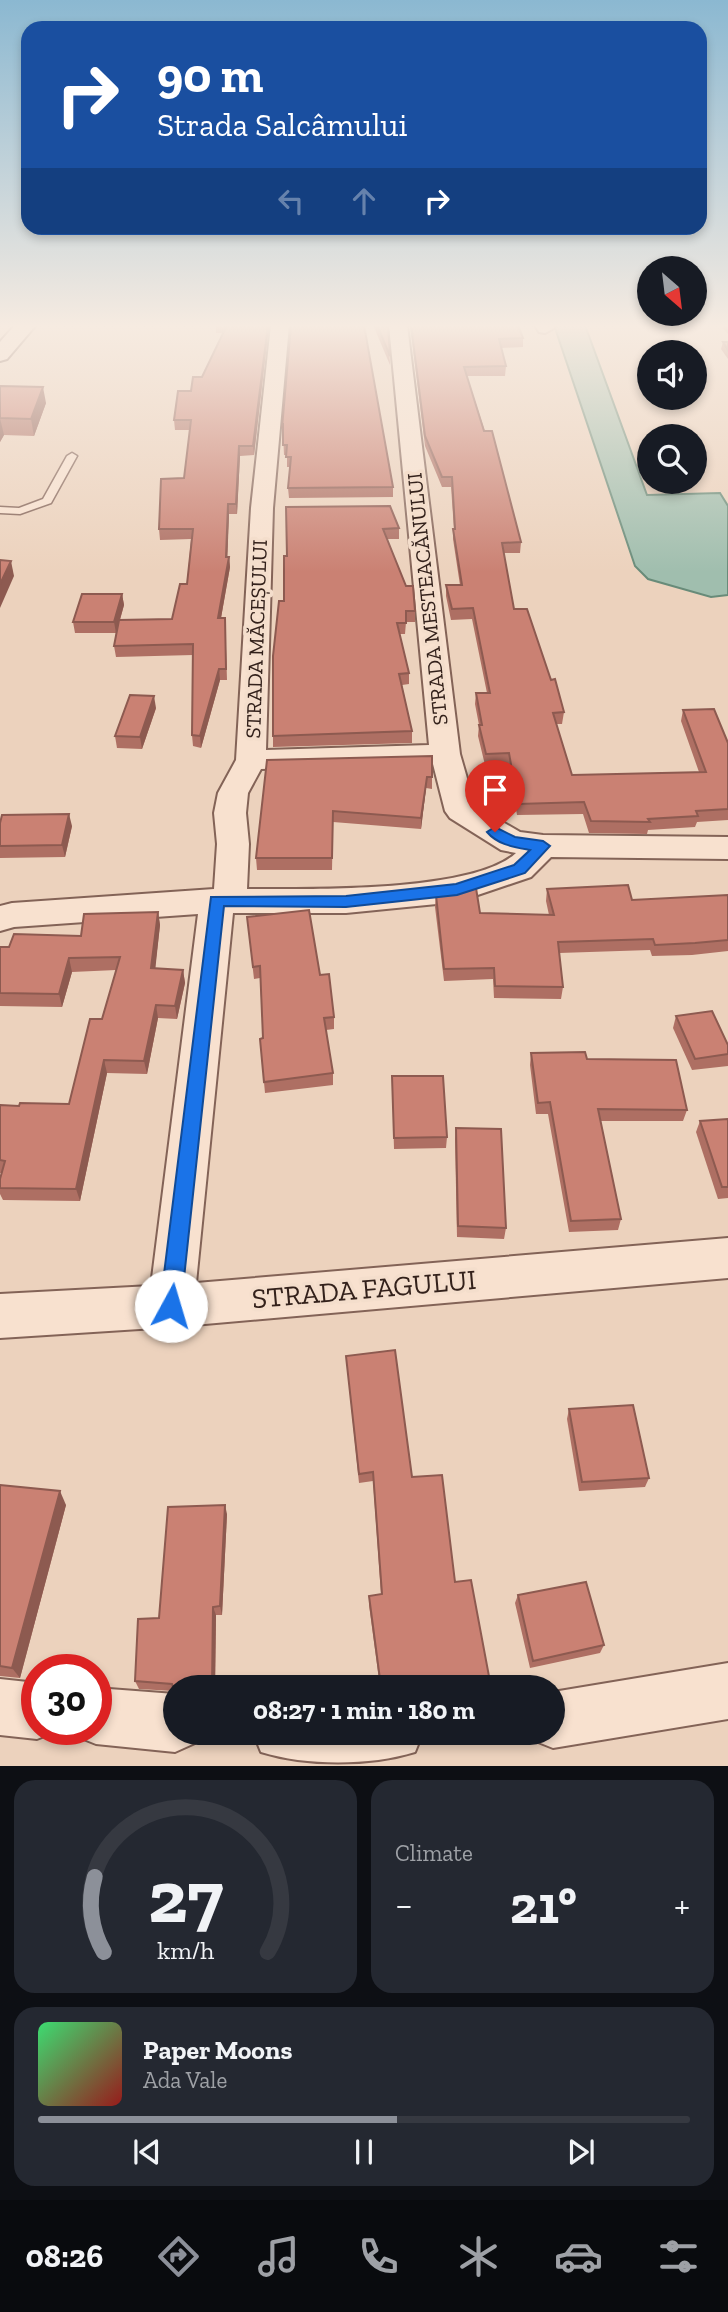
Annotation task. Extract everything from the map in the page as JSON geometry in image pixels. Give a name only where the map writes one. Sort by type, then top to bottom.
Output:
[{"type":"street","name":"STRADA MĂCEȘULUI","points":[[272,407],[262,508],[251,760],[445,754]]},
{"type":"street","name":"STRADA MESTEACĂNULUI","points":[[407,407],[445,754],[461,811],[527,844]]},
{"type":"street","points":[[391,506],[417,506]]},
{"type":"street","points":[[262,508],[288,508]]},
{"type":"street","points":[[171,1306],[223,901],[233,844],[230,813],[233,793],[251,760]]},
{"type":"street","points":[[0,919],[12,915],[223,901],[346,901],[457,890],[519,869],[527,844],[728,848]]},
{"type":"street","name":"STRADA FAGULUI","points":[[0,1316],[171,1306],[728,1258]]},
{"type":"street","points":[[565,1718],[728,1691]]},
{"type":"street","points":[[0,1707],[21,1709]]},
{"type":"street","points":[[112,1717],[163,1722]]},
{"type":"lane","points":[[0,510],[20,511],[47,501],[72,456]]},
{"type":"shaded area","points":[[582,407],[615,407],[637,468],[637,494],[720,493],[728,506],[728,595],[711,597],[648,579],[635,566]]},
{"type":"building","points":[[0,407],[35,407],[31,419],[0,418]]},
{"type":"building","points":[[176,407],[258,407],[253,446],[239,446],[236,504],[228,504],[226,557],[229,557],[218,618],[225,618],[226,669],[219,669],[200,736],[192,735],[193,644],[114,646],[119,620],[172,619],[180,584],[187,584],[193,529],[159,529],[161,479],[184,478],[191,420],[174,420]]},
{"type":"building","points":[[284,407],[379,407],[393,487],[288,488],[291,457],[286,457],[287,445],[283,445],[283,423],[282,428]]},
{"type":"building","points":[[421,407],[477,407],[484,431],[492,431],[521,542],[502,543],[514,609],[527,609],[551,680],[555,679],[564,712],[553,713],[572,775],[706,772],[683,710],[714,709],[728,743],[728,809],[696,811],[698,816],[648,819],[650,822],[591,821],[584,802],[518,804],[509,753],[486,754],[479,725],[482,725],[476,693],[490,693],[473,608],[452,609],[446,585],[462,585],[453,529],[452,477],[442,477],[425,436]]},
{"type":"building","points":[[390,506],[399,528],[383,529],[406,586],[413,586],[415,611],[406,611],[406,623],[397,623],[409,673],[399,674],[412,731],[273,736],[273,656],[279,601],[284,601],[286,507]]},
{"type":"building","points":[[0,560],[11,561],[0,584]]},
{"type":"building","points":[[82,594],[122,594],[114,622],[73,622]]},
{"type":"building","points":[[130,695],[154,696],[140,737],[115,736]]},
{"type":"building","points":[[432,756],[432,777],[427,777],[421,818],[333,811],[332,858],[256,858],[267,760]]},
{"type":"building","points":[[69,814],[62,845],[0,846],[2,815]]},
{"type":"building","points":[[628,885],[632,900],[728,895],[728,940],[655,945],[653,939],[558,942],[563,987],[495,986],[494,968],[444,969],[436,895],[476,888],[480,913],[554,915],[547,889]]},
{"type":"building","points":[[309,910],[320,975],[329,974],[334,1017],[324,1018],[333,1073],[264,1082],[260,1039],[263,1038],[260,966],[253,967],[247,917]]},
{"type":"building","points":[[158,912],[151,968],[183,970],[175,1006],[156,1005],[144,1061],[104,1060],[76,1189],[0,1188],[5,1161],[0,1160],[0,1105],[69,1104],[90,1019],[102,1019],[120,957],[69,958],[59,994],[0,993],[0,947],[9,947],[14,934],[81,936],[84,914]]},
{"type":"building","points":[[712,1011],[728,1045],[728,1054],[695,1059],[676,1016]]},
{"type":"building","points":[[585,1052],[587,1059],[676,1060],[687,1110],[598,1109],[621,1219],[571,1221],[550,1102],[538,1103],[531,1053]]},
{"type":"building","points":[[392,1076],[443,1076],[447,1137],[394,1138]]},
{"type":"building","points":[[728,1119],[728,1187],[722,1187],[700,1121]]},
{"type":"building","points":[[456,1128],[501,1129],[506,1228],[458,1226]]},
{"type":"building","points":[[395,1350],[412,1477],[442,1475],[455,1582],[471,1580],[489,1675],[379,1675],[369,1596],[382,1594],[373,1472],[359,1474],[346,1356]]},
{"type":"building","points":[[633,1405],[649,1478],[582,1482],[569,1409]]},
{"type":"building","points":[[0,1485],[60,1491],[12,1668],[0,1666]]},
{"type":"building","points":[[225,1505],[220,1606],[213,1607],[212,1675],[163,1675],[163,1683],[135,1681],[138,1619],[159,1618],[168,1507]]},
{"type":"building","points":[[586,1582],[604,1645],[533,1661],[518,1595]]},
{"type":"route","points":[[171,1306],[217,901],[346,901],[457,890],[519,869],[543,846],[512,842],[495,832]]}]
